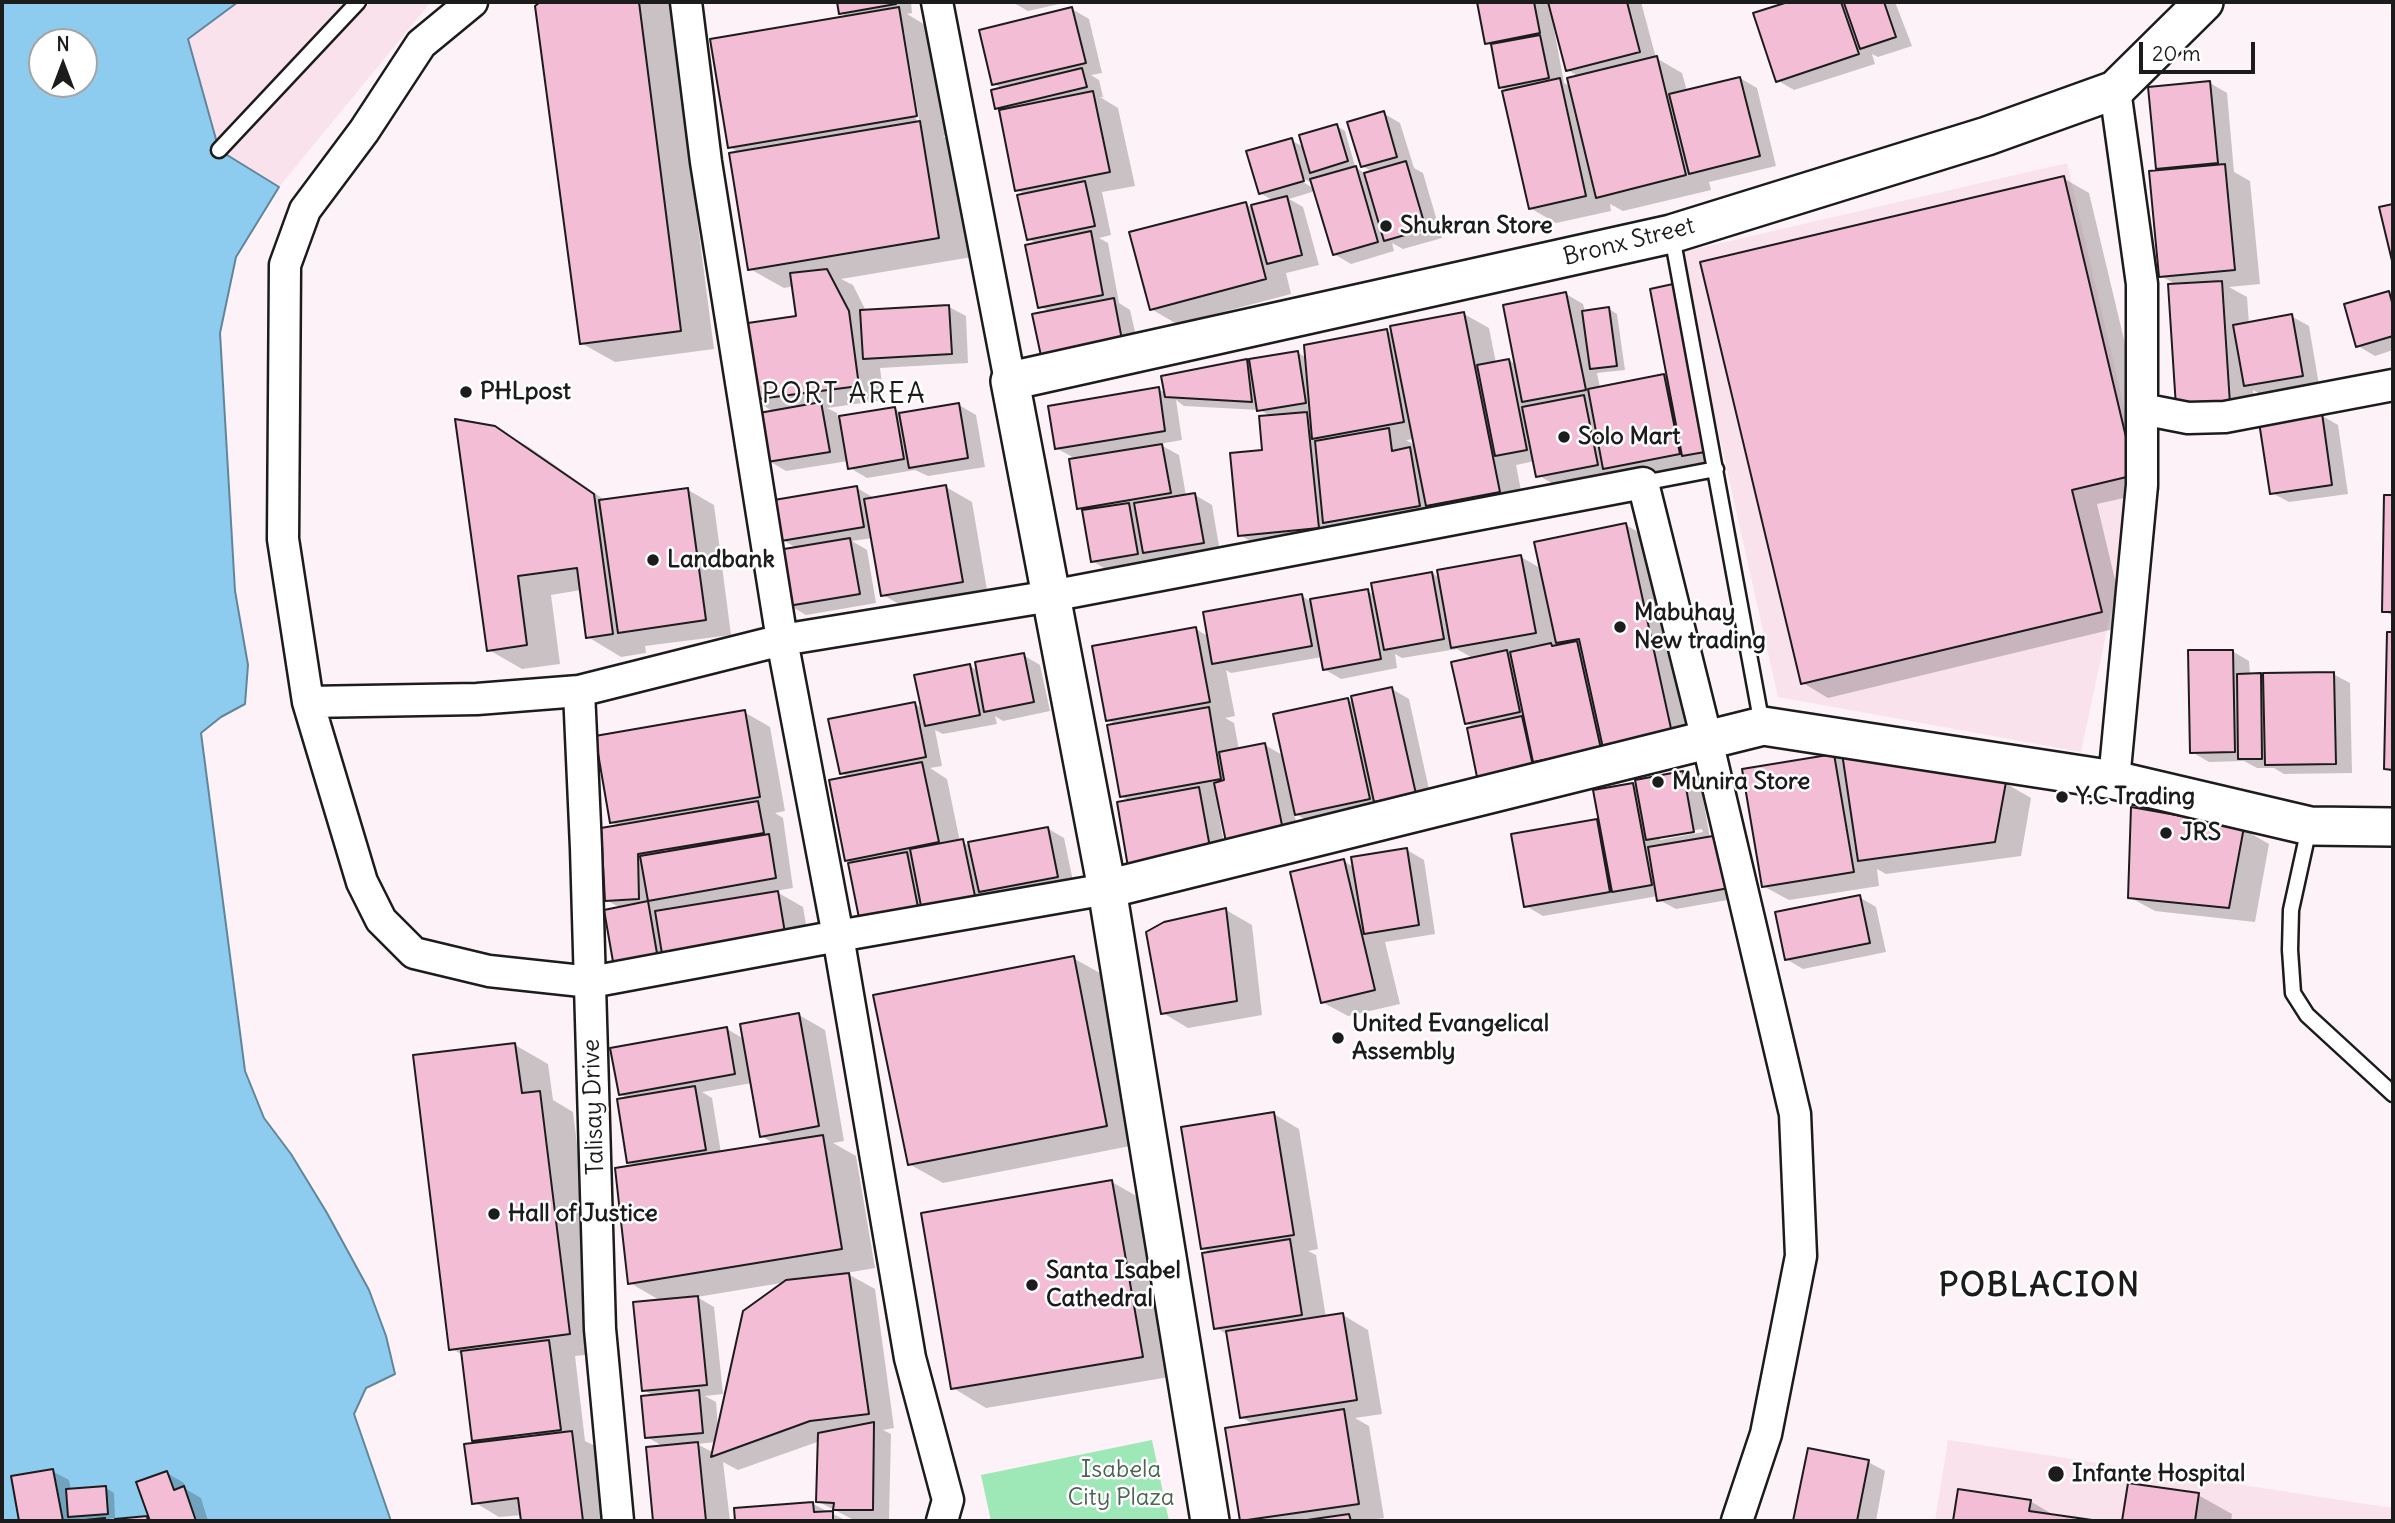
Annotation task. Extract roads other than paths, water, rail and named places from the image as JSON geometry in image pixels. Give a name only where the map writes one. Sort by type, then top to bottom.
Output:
[{"type":"street","points":[[472,2],[421,44],[364,131],[305,210],[285,265],[283,539],[308,702],[362,882],[381,920],[414,953],[489,971],[591,982],[1107,889],[1763,726],[2114,780],[2309,826],[2393,827]]},
{"type":"street","points":[[686,2],[706,162],[782,640],[838,936],[910,1358],[947,1514]]},
{"type":"street","points":[[937,2],[1107,889],[1210,1521]]},
{"type":"street","name":"Bronx Street","points":[[1010,382],[1671,234],[1987,136],[2115,90],[2204,2]]},
{"type":"street","points":[[2114,780],[2141,485],[2141,285],[2115,90]]},
{"type":"street","points":[[2141,409],[2189,418],[2225,417],[2393,385]]},
{"type":"street","points":[[308,702],[477,699],[579,691],[782,640],[1051,596],[1643,483],[1796,1114],[1801,1256],[1766,1434],[1737,1521]]},
{"type":"street","name":"Talisay Drive","points":[[579,691],[591,982],[600,1329],[618,1521]]},
{"type":"lane","points":[[219,150],[358,2]]},
{"type":"lane","points":[[1671,234],[1763,726]]},
{"type":"lane","points":[[1643,483],[1716,469]]},
{"type":"lane","points":[[2309,826],[2291,910],[2293,993],[2307,1015],[2393,1094]]},
{"type":"water","points":[[2,2],[238,2],[188,39],[219,150],[279,187],[236,257],[220,333],[235,591],[248,665],[245,704],[221,717],[201,733],[245,1071],[264,1118],[291,1154],[369,1290],[386,1336],[395,1374],[366,1388],[354,1414],[391,1521],[2,1521]]},
{"type":"place","name":"Shukran Store","points":[[1386,226]]},
{"type":"place","name":"PHLpost","points":[[466,392]]},
{"type":"place","name":"Solo Mart","points":[[1564,437]]},
{"type":"place","name":"Landbank","points":[[653,560]]},
{"type":"place","name":"Mabuhay New trading","points":[[1620,627]]},
{"type":"place","name":"Munira Store","points":[[1658,782]]},
{"type":"place","name":"Y.C Trading","points":[[2062,797]]},
{"type":"place","name":"JRS","points":[[2166,833]]},
{"type":"place","name":"United Evangelical Assembly","points":[[1338,1038]]},
{"type":"place","name":"Hall of Justice","points":[[494,1214]]},
{"type":"place","name":"Santa Isabel Cathedral","points":[[1032,1285]]},
{"type":"place","name":"Infante Hospital","points":[[2056,1474]]},
{"type":"district","name":"PORT AREA","points":[[844,395]]},
{"type":"district","name":"POBLACION","points":[[2040,1287]]},
{"type":"park label","name":"Isabela City Plaza","points":[[1121,1484]]}]
